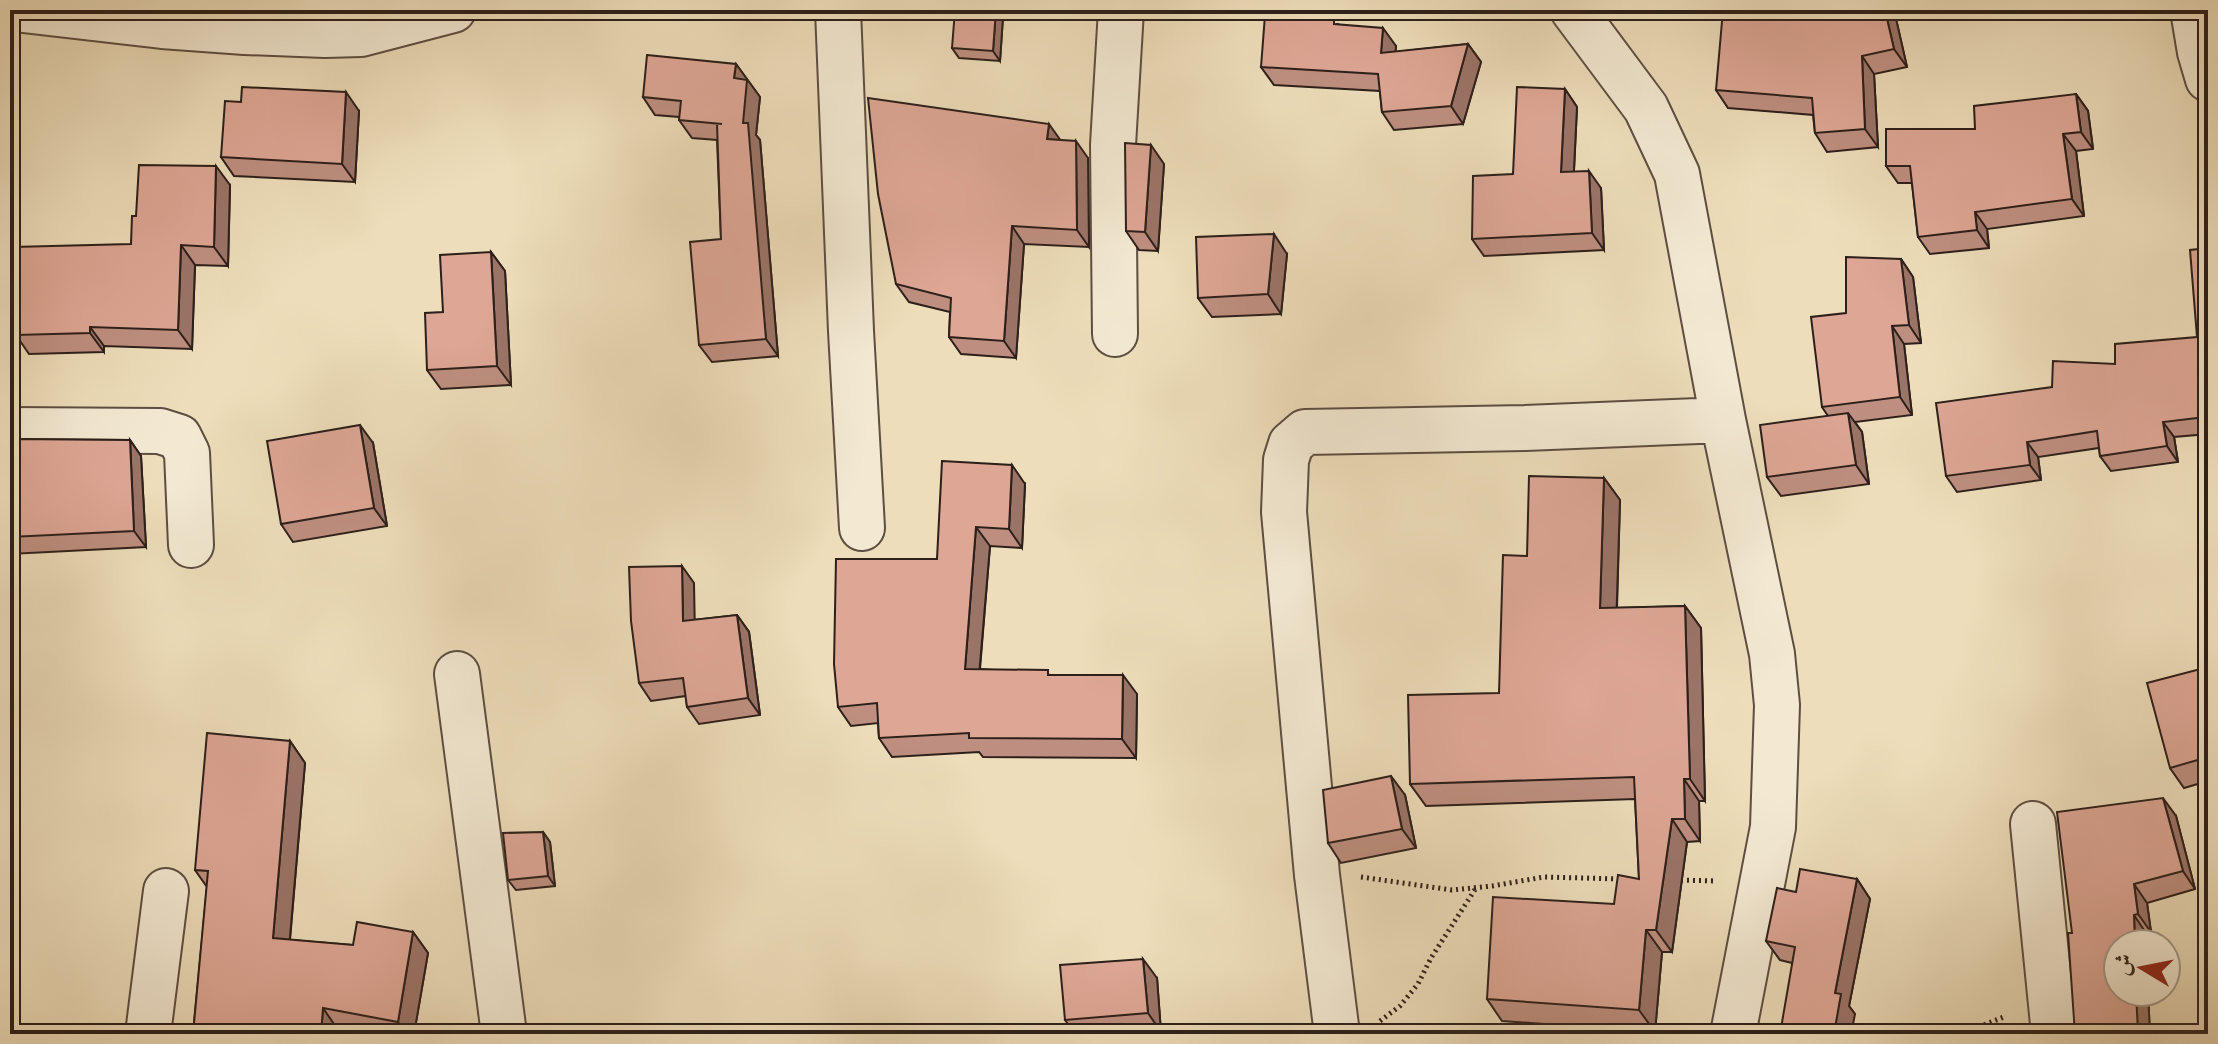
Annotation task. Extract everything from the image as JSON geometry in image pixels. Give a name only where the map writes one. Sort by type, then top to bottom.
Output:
[{"type":"street","points":[[23,10],[162,26],[325,35],[361,34],[453,10]]},
{"type":"street","points":[[838,10],[862,528]]},
{"type":"street","points":[[1115,334],[1113,145],[1121,10]]},
{"type":"street","points":[[1543,10],[1575,10],[1646,108],[1677,174],[1723,420],[1772,654],[1777,705],[1773,827],[1733,1034]]},
{"type":"street","points":[[2193,10],[2208,79]]},
{"type":"street","points":[[1356,1029],[1317,875],[1284,512],[1286,460],[1291,444],[1305,432],[1723,420]]},
{"type":"street","points":[[10,430],[160,431],[179,437],[187,453],[191,545]]},
{"type":"street","points":[[457,674],[504,1034]]},
{"type":"street","points":[[2033,824],[2054,1034]]},
{"type":"street","points":[[148,1034],[166,891]]},
{"type":"path","points":[[1317,875],[1374,878],[1452,890],[1544,877],[1622,879]]},
{"type":"path","points":[[1669,880],[1762,882]]},
{"type":"path","points":[[1356,1029],[1400,1006],[1418,984],[1476,888]]},
{"type":"building","points":[[955,10],[996,10],[993,51],[952,48]]},
{"type":"building","points":[[1723,10],[1830,18],[1828,10],[1885,10],[1894,49],[1862,56],[1865,129],[1815,133],[1812,98],[1716,90]]},
{"type":"building","points":[[1265,15],[1334,20],[1334,24],[1383,28],[1381,53],[1468,44],[1451,106],[1382,112],[1378,74],[1261,67]]},
{"type":"building","points":[[647,55],[736,64],[734,78],[747,80],[743,123],[748,123],[766,339],[699,345],[690,242],[721,239],[717,124],[722,124],[679,120],[681,101],[643,97]]},
{"type":"building","points":[[242,87],[346,92],[342,164],[221,157],[225,101],[241,102]]},
{"type":"building","points":[[1517,87],[1565,89],[1561,172],[1589,171],[1592,233],[1472,239],[1473,176],[1513,174]]},
{"type":"building","points":[[2076,94],[2081,132],[2063,134],[2072,199],[1975,212],[1977,230],[1918,237],[1910,166],[1886,166],[1886,129],[1975,129],[1974,106]]},
{"type":"building","points":[[868,98],[1049,124],[1047,139],[1076,141],[1077,230],[1012,226],[1004,341],[949,337],[951,298],[896,284],[878,194]]},
{"type":"building","points":[[1125,143],[1151,145],[1145,232],[1126,231]]},
{"type":"building","points":[[139,165],[216,166],[214,247],[181,245],[178,330],[90,327],[90,333],[16,335],[13,247],[131,244]]},
{"type":"building","points":[[1274,234],[1268,294],[1198,298],[1196,237]]},
{"type":"building","points":[[2208,248],[2205,417],[2163,422],[2167,446],[2100,456],[2097,431],[2027,442],[2030,465],[1946,476],[1936,403],[2052,387],[2053,361],[2115,364],[2115,344],[2197,337],[2190,250]]},
{"type":"building","points":[[491,252],[497,366],[427,370],[425,313],[443,312],[440,255]]},
{"type":"building","points":[[1846,257],[1901,259],[1909,325],[1892,326],[1900,397],[1822,407],[1811,317],[1846,313]]},
{"type":"building","points":[[1848,413],[1856,465],[1767,477],[1760,425]]},
{"type":"building","points":[[360,425],[374,508],[281,524],[267,441]]},
{"type":"building","points":[[10,439],[130,440],[134,531],[10,537]]},
{"type":"building","points":[[942,461],[1012,465],[1009,529],[976,527],[965,669],[1048,670],[1048,675],[1123,675],[1122,739],[969,738],[969,733],[879,738],[877,703],[838,707],[834,664],[836,559],[937,559]]},
{"type":"building","points":[[1529,476],[1604,478],[1600,608],[1685,606],[1690,779],[1684,779],[1685,819],[1672,819],[1656,930],[1646,930],[1639,1010],[1487,999],[1493,897],[1614,904],[1618,875],[1639,879],[1634,777],[1410,784],[1408,695],[1499,693],[1503,555],[1527,556]]},
{"type":"building","points":[[682,566],[683,621],[737,615],[748,698],[687,707],[683,678],[639,683],[631,621],[629,567]]},
{"type":"building","points":[[2208,667],[2208,757],[2170,768],[2147,683]]},
{"type":"building","points":[[207,733],[290,741],[273,938],[353,945],[357,922],[413,932],[398,1022],[323,1008],[321,1034],[193,1034],[208,871],[195,870]]},
{"type":"building","points":[[1391,776],[1402,829],[1328,843],[1323,790]]},
{"type":"building","points":[[2163,798],[2183,871],[2134,884],[2138,914],[2134,915],[2134,928],[2102,928],[2102,1008],[2137,1008],[2138,1034],[2075,1034],[2068,933],[2072,933],[2057,812]]},
{"type":"building","points":[[543,832],[548,876],[508,880],[503,833]]},
{"type":"building","points":[[1800,869],[1857,879],[1835,993],[1841,994],[1834,1034],[1780,1034],[1795,947],[1766,941],[1777,888],[1796,892]]},
{"type":"building","points":[[1143,959],[1148,1013],[1065,1020],[1060,965]]}]
